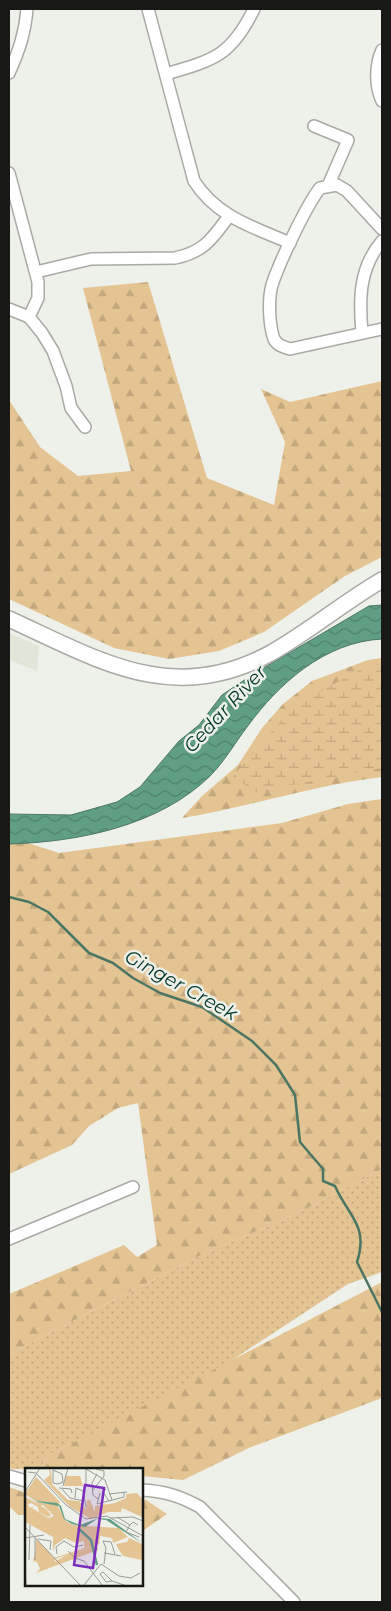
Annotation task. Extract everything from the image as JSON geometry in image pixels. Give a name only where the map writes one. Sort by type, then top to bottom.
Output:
[{"type":"main road","points":[[9,619],[124,669],[159,676],[194,676],[226,671],[270,654],[382,580]]},
{"type":"street","points":[[9,73],[23,38],[27,9]]},
{"type":"street","points":[[148,9],[194,181],[212,205],[229,216],[290,244]]},
{"type":"street","points":[[166,74],[207,62],[222,53],[236,41],[254,9]]},
{"type":"street","points":[[382,50],[377,72],[377,84],[382,101]]},
{"type":"street","points":[[314,126],[348,140],[328,186]]},
{"type":"street","points":[[9,173],[36,272],[38,298],[29,318]]},
{"type":"street","points":[[382,229],[346,191],[337,185],[320,188],[315,194],[290,244],[272,286],[270,299],[275,340],[281,347],[290,349],[301,348],[382,329]]},
{"type":"street","points":[[36,272],[86,260],[175,258],[187,256],[198,251],[211,241],[229,216]]},
{"type":"street","points":[[362,333],[359,305],[361,281],[368,263],[382,241]]},
{"type":"street","points":[[9,309],[29,318],[42,333],[53,351],[66,386],[70,408],[85,427]]},
{"type":"street","points":[[9,1239],[133,1187]]},
{"type":"street","points":[[9,1476],[25,1481]]},
{"type":"street","points":[[142,1490],[162,1491],[182,1497],[200,1507],[294,1602]]},
{"type":"shaded area","points":[[9,633],[39,646],[37,671],[9,660]]},
{"type":"green space","points":[[148,282],[207,478],[274,505],[285,442],[261,389],[290,402],[382,381],[382,557],[345,576],[264,632],[219,651],[169,659],[114,648],[9,599],[9,400],[40,447],[78,476],[131,471],[83,288]]},
{"type":"green space","points":[[382,658],[382,777],[331,785],[182,818],[202,796],[238,765],[262,728],[283,704],[312,681],[368,660]]},
{"type":"green space","points":[[369,665],[382,665],[382,768],[254,792],[233,776],[295,705]]},
{"type":"green space","points":[[382,799],[382,1169],[296,1214],[199,1256],[32,1342],[9,1356],[9,1294],[124,1245],[137,1257],[157,1245],[138,1103],[118,1108],[89,1126],[72,1145],[9,1174],[9,837],[59,853],[282,823],[348,804]]},
{"type":"green space","points":[[382,1169],[382,1272],[348,1284],[223,1366],[47,1456],[41,1468],[12,1469],[9,1467],[9,1356],[32,1342],[199,1256],[296,1214]]},
{"type":"green space","points":[[382,1282],[382,1398],[251,1447],[183,1480],[142,1476],[142,1468],[41,1468],[47,1456]]},
{"type":"green space","points":[[9,1487],[25,1493],[25,1515],[18,1515],[9,1506]]},
{"type":"green space","points":[[142,1499],[167,1514],[142,1531]]},
{"type":"water","name":"Cedar River","points":[[382,605],[382,639],[361,642],[341,648],[305,668],[274,695],[247,727],[215,771],[190,793],[142,819],[116,828],[62,840],[9,844],[9,814],[71,815],[117,802],[140,787],[179,741],[199,725],[222,695],[255,673],[369,606]]},
{"type":"waterway","name":"Ginger Creek","points":[[9,897],[29,902],[48,912],[89,953],[113,963],[133,978],[160,993],[202,1007],[252,1041],[276,1065],[295,1095],[300,1142],[323,1169],[323,1181],[335,1186],[359,1230],[360,1249],[357,1262],[382,1312]]}]
